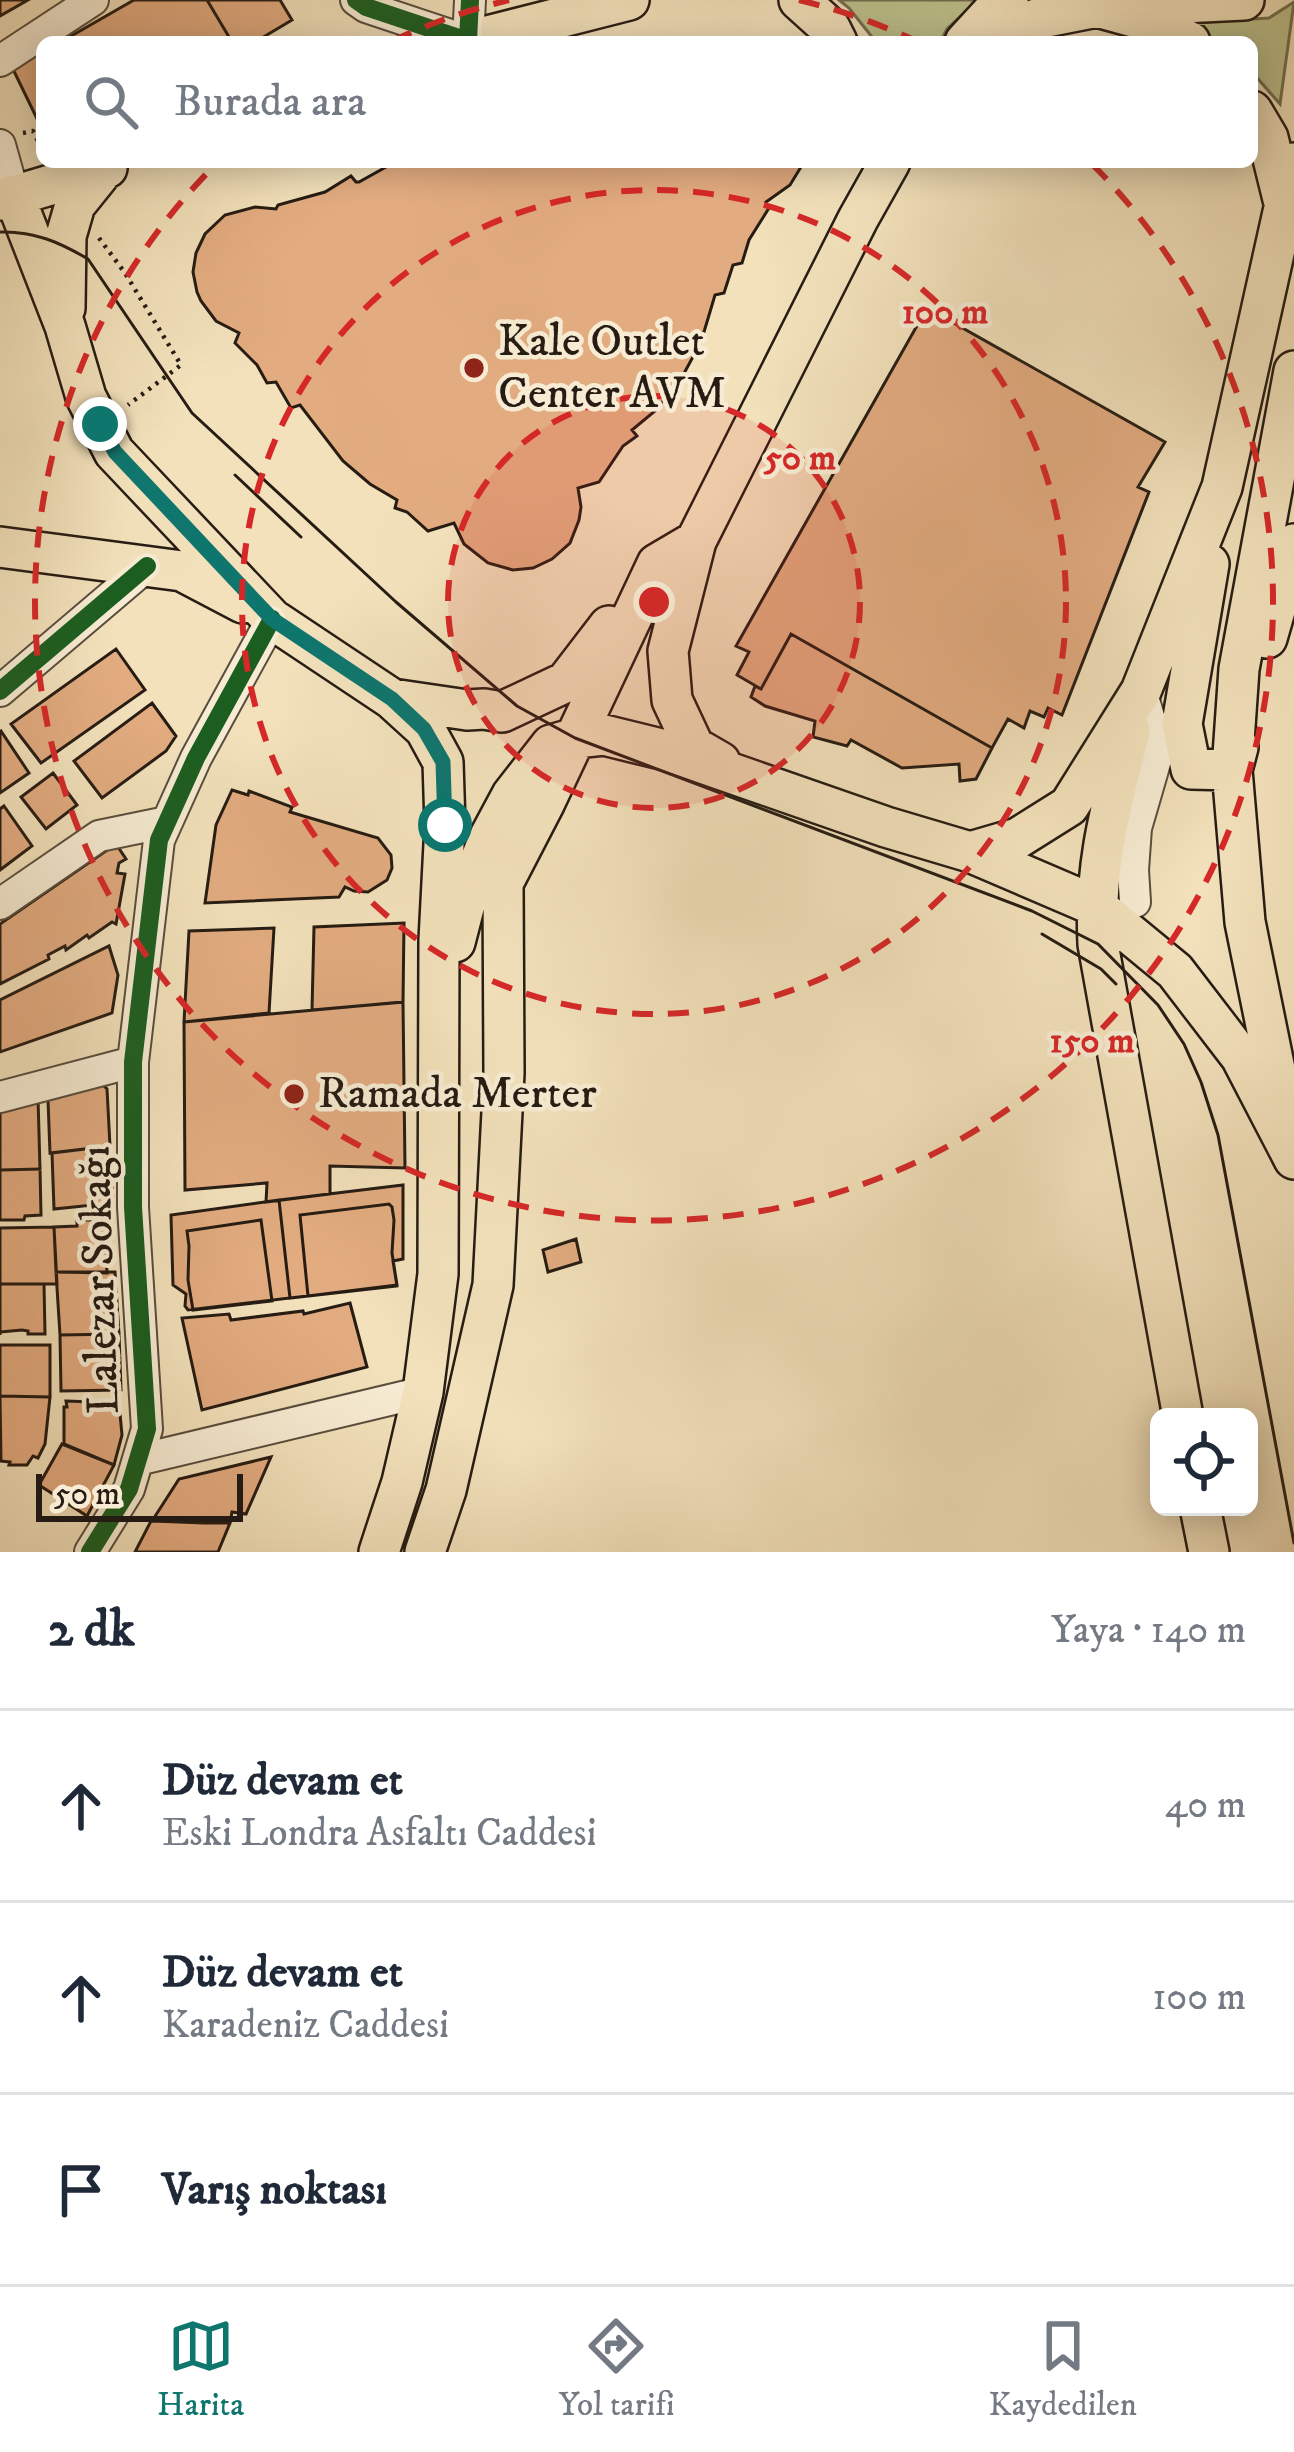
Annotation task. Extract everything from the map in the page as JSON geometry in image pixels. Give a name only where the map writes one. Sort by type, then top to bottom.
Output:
[{"type":"main road","points":[[486,36],[629,0]]},
{"type":"main road","points":[[800,0],[834,36]]},
{"type":"main road","points":[[970,36],[1008,0]]},
{"type":"main road","points":[[1015,36],[1036,19],[1097,7],[1244,0]]},
{"type":"main road","points":[[1097,7],[1148,21],[1178,36]]},
{"type":"main road","points":[[1258,121],[1268,138],[1284,205]]},
{"type":"main road","points":[[1232,770],[1190,769],[1182,724],[1222,487],[1294,163]]},
{"type":"main road","points":[[104,168],[7,197],[65,326],[86,398],[115,452],[272,619]]},
{"type":"main road","points":[[65,326],[66,236],[75,205],[111,168]]},
{"type":"main road","points":[[857,219],[862,168]]},
{"type":"main road","points":[[751,779],[694,747],[672,700],[668,651],[695,541],[887,168]]},
{"type":"main road","points":[[857,219],[899,192],[916,168]]},
{"type":"main road","points":[[1293,376],[1239,669],[1232,770],[1245,922],[1281,1035],[1294,1160]]},
{"type":"main road","points":[[1181,1408],[1101,970],[1096,906],[1102,843],[1141,691],[1222,487]]},
{"type":"main road","points":[[392,699],[502,712],[566,682],[657,564],[695,541]]},
{"type":"main road","points":[[1232,770],[1294,544]]},
{"type":"main road","points":[[0,547],[182,571],[272,619],[392,699],[424,729],[443,762],[438,1274],[423,1392],[402,1482],[379,1552]]},
{"type":"main road","points":[[425,1552],[446,1490],[493,1285],[504,1073],[503,884],[657,564]]},
{"type":"main road","points":[[970,852],[1018,838],[1070,806],[1141,691]]},
{"type":"main road","points":[[439,1033],[454,943],[470,888],[512,795],[551,745],[604,736],[665,750],[970,852],[1096,906],[1188,988],[1241,1058],[1294,1160]]},
{"type":"main road","points":[[1202,1516],[1208,1552]]},
{"type":"street","points":[[38,36],[93,0]]},
{"type":"street","points":[[356,0],[451,36]]},
{"type":"street","points":[[466,36],[470,0]]},
{"type":"street","points":[[0,61],[36,37]]},
{"type":"street","points":[[0,145],[7,197]]},
{"type":"street","points":[[1,687],[147,566]]},
{"type":"street","name":"Lalezar Sokağı","points":[[90,1552],[129,1489],[147,1429],[133,1207],[133,1062],[159,840],[196,758],[272,619]]},
{"type":"street","points":[[1136,902],[1132,870],[1136,828],[1159,749],[1141,691]]},
{"type":"street","points":[[0,904],[99,836],[167,822]]},
{"type":"street","points":[[0,1096],[133,1062]]},
{"type":"street","points":[[138,1460],[423,1392]]},
{"type":"path","points":[[75,205],[125,273],[181,365],[100,424]]},
{"type":"green space","points":[[839,0],[978,0],[943,36],[871,36]]},
{"type":"green space","points":[[1294,2],[1280,104],[1258,79],[1258,36],[1209,36],[1192,23],[1269,18]]},
{"type":"building","points":[[0,0],[28,0],[0,16]]},
{"type":"building","points":[[134,0],[207,0],[228,36],[71,36]]},
{"type":"building","points":[[207,0],[280,0],[292,20],[265,36],[228,36]]},
{"type":"building","points":[[36,50],[36,117],[11,65]]},
{"type":"building","name":"Kale Outlet Center AVM","points":[[384,168],[800,168],[790,185],[766,202],[769,208],[749,240],[742,263],[733,265],[724,293],[715,295],[701,342],[681,379],[632,430],[637,436],[623,446],[599,482],[578,488],[581,507],[570,543],[533,568],[513,570],[488,563],[464,544],[454,523],[428,531],[395,508],[397,500],[343,461],[300,405],[291,408],[276,382],[267,383],[235,343],[239,333],[216,321],[197,292],[196,253],[205,234],[225,215],[255,207],[276,209],[325,192],[351,176],[359,182]]},
{"type":"building","points":[[927,308],[1165,442],[1138,487],[1149,492],[1062,715],[1048,708],[1044,717],[1030,711],[1024,728],[1008,719],[992,748],[791,634],[761,689],[737,675],[749,652],[736,646]]},
{"type":"building","points":[[791,634],[992,748],[976,779],[960,781],[959,764],[902,768],[851,740],[847,746],[813,737],[815,721],[751,697],[755,686],[761,689]]},
{"type":"building","points":[[116,649],[145,690],[41,763],[11,724]]},
{"type":"building","points":[[152,703],[176,736],[166,751],[102,798],[74,761]]},
{"type":"building","points":[[0,732],[29,773],[0,793]]},
{"type":"building","points":[[53,773],[77,805],[46,829],[21,797]]},
{"type":"building","points":[[232,790],[248,795],[249,791],[292,807],[290,812],[378,838],[391,855],[387,880],[368,892],[345,887],[339,897],[205,903],[216,825]]},
{"type":"building","points":[[4,806],[32,846],[0,870],[0,809]]},
{"type":"building","points":[[116,844],[126,859],[119,863],[117,873],[125,874],[116,924],[87,935],[66,950],[65,946],[0,984],[0,924]]},
{"type":"building","points":[[404,923],[403,1002],[312,1010],[314,927]]},
{"type":"building","points":[[274,928],[269,1013],[184,1022],[189,931]]},
{"type":"building","points":[[109,946],[118,975],[112,1013],[0,1052],[0,1000]]},
{"type":"building","name":"Ramada Merter","points":[[403,1002],[405,1168],[330,1166],[330,1194],[266,1202],[267,1183],[185,1190],[184,1022]]},
{"type":"building","points":[[102,1084],[107,1089],[110,1146],[50,1153],[48,1100]]},
{"type":"building","points":[[38,1098],[40,1169],[0,1170],[0,1110]]},
{"type":"building","points":[[110,1146],[113,1203],[54,1209],[52,1153]]},
{"type":"building","points":[[40,1169],[41,1215],[0,1220],[0,1170]]},
{"type":"building","points":[[403,1185],[403,1259],[393,1261],[397,1286],[290,1298],[279,1200]]},
{"type":"building","points":[[279,1200],[290,1298],[188,1310],[186,1294],[173,1285],[171,1215]]},
{"type":"building","points":[[389,1204],[397,1285],[308,1296],[300,1215]]},
{"type":"building","points":[[77,1220],[105,1220],[107,1273],[56,1272],[54,1227],[77,1226]]},
{"type":"building","points":[[261,1220],[272,1301],[193,1310],[187,1231]]},
{"type":"building","points":[[54,1227],[57,1284],[0,1284],[0,1228]]},
{"type":"building","points":[[576,1239],[581,1262],[548,1272],[543,1250]]},
{"type":"building","points":[[56,1272],[115,1272],[119,1334],[60,1335]]},
{"type":"building","points":[[0,1284],[44,1284],[45,1334],[0,1332]]},
{"type":"building","points":[[350,1303],[367,1367],[202,1410],[182,1318],[229,1314],[231,1320],[304,1314]]},
{"type":"building","points":[[119,1334],[121,1390],[61,1391],[60,1335]]},
{"type":"building","points":[[0,1345],[50,1345],[50,1397],[0,1396]]},
{"type":"building","points":[[0,1396],[50,1397],[45,1444],[38,1458],[33,1456],[27,1465],[1,1461]]},
{"type":"building","points":[[66,1401],[119,1403],[122,1435],[114,1465],[64,1444]]},
{"type":"building","points":[[62,1444],[114,1465],[87,1516],[39,1485]]},
{"type":"building","points":[[271,1457],[246,1514],[232,1512],[230,1523],[152,1521],[179,1479]]},
{"type":"building","points":[[151,1521],[230,1523],[218,1552],[135,1552]]},
{"type":"tram line","points":[[0,232],[46,239],[88,259],[192,413],[396,602],[517,706],[575,738],[1032,911],[1098,944],[1158,1005],[1184,1044],[1201,1082],[1218,1135],[1294,1543]]},
{"type":"tram line","points":[[235,475],[301,537]]},
{"type":"tram line","points":[[1042,934],[1101,969],[1116,984]]},
{"type":"cycle path","points":[[356,0],[453,36]]},
{"type":"cycle path","points":[[468,36],[470,0]]},
{"type":"cycle path","points":[[0,691],[147,566]]},
{"type":"cycle path","points":[[90,1552],[129,1489],[147,1429],[133,1207],[133,1062],[159,840],[196,758],[272,619]]},
{"type":"place","name":"Kale Outlet Center AVM","points":[[474,368]]},
{"type":"place","name":"Ramada Merter","points":[[294,1094]]},
{"type":"route","points":[[100,424],[115,452],[272,619],[392,699],[424,729],[443,762],[445,825]]}]
